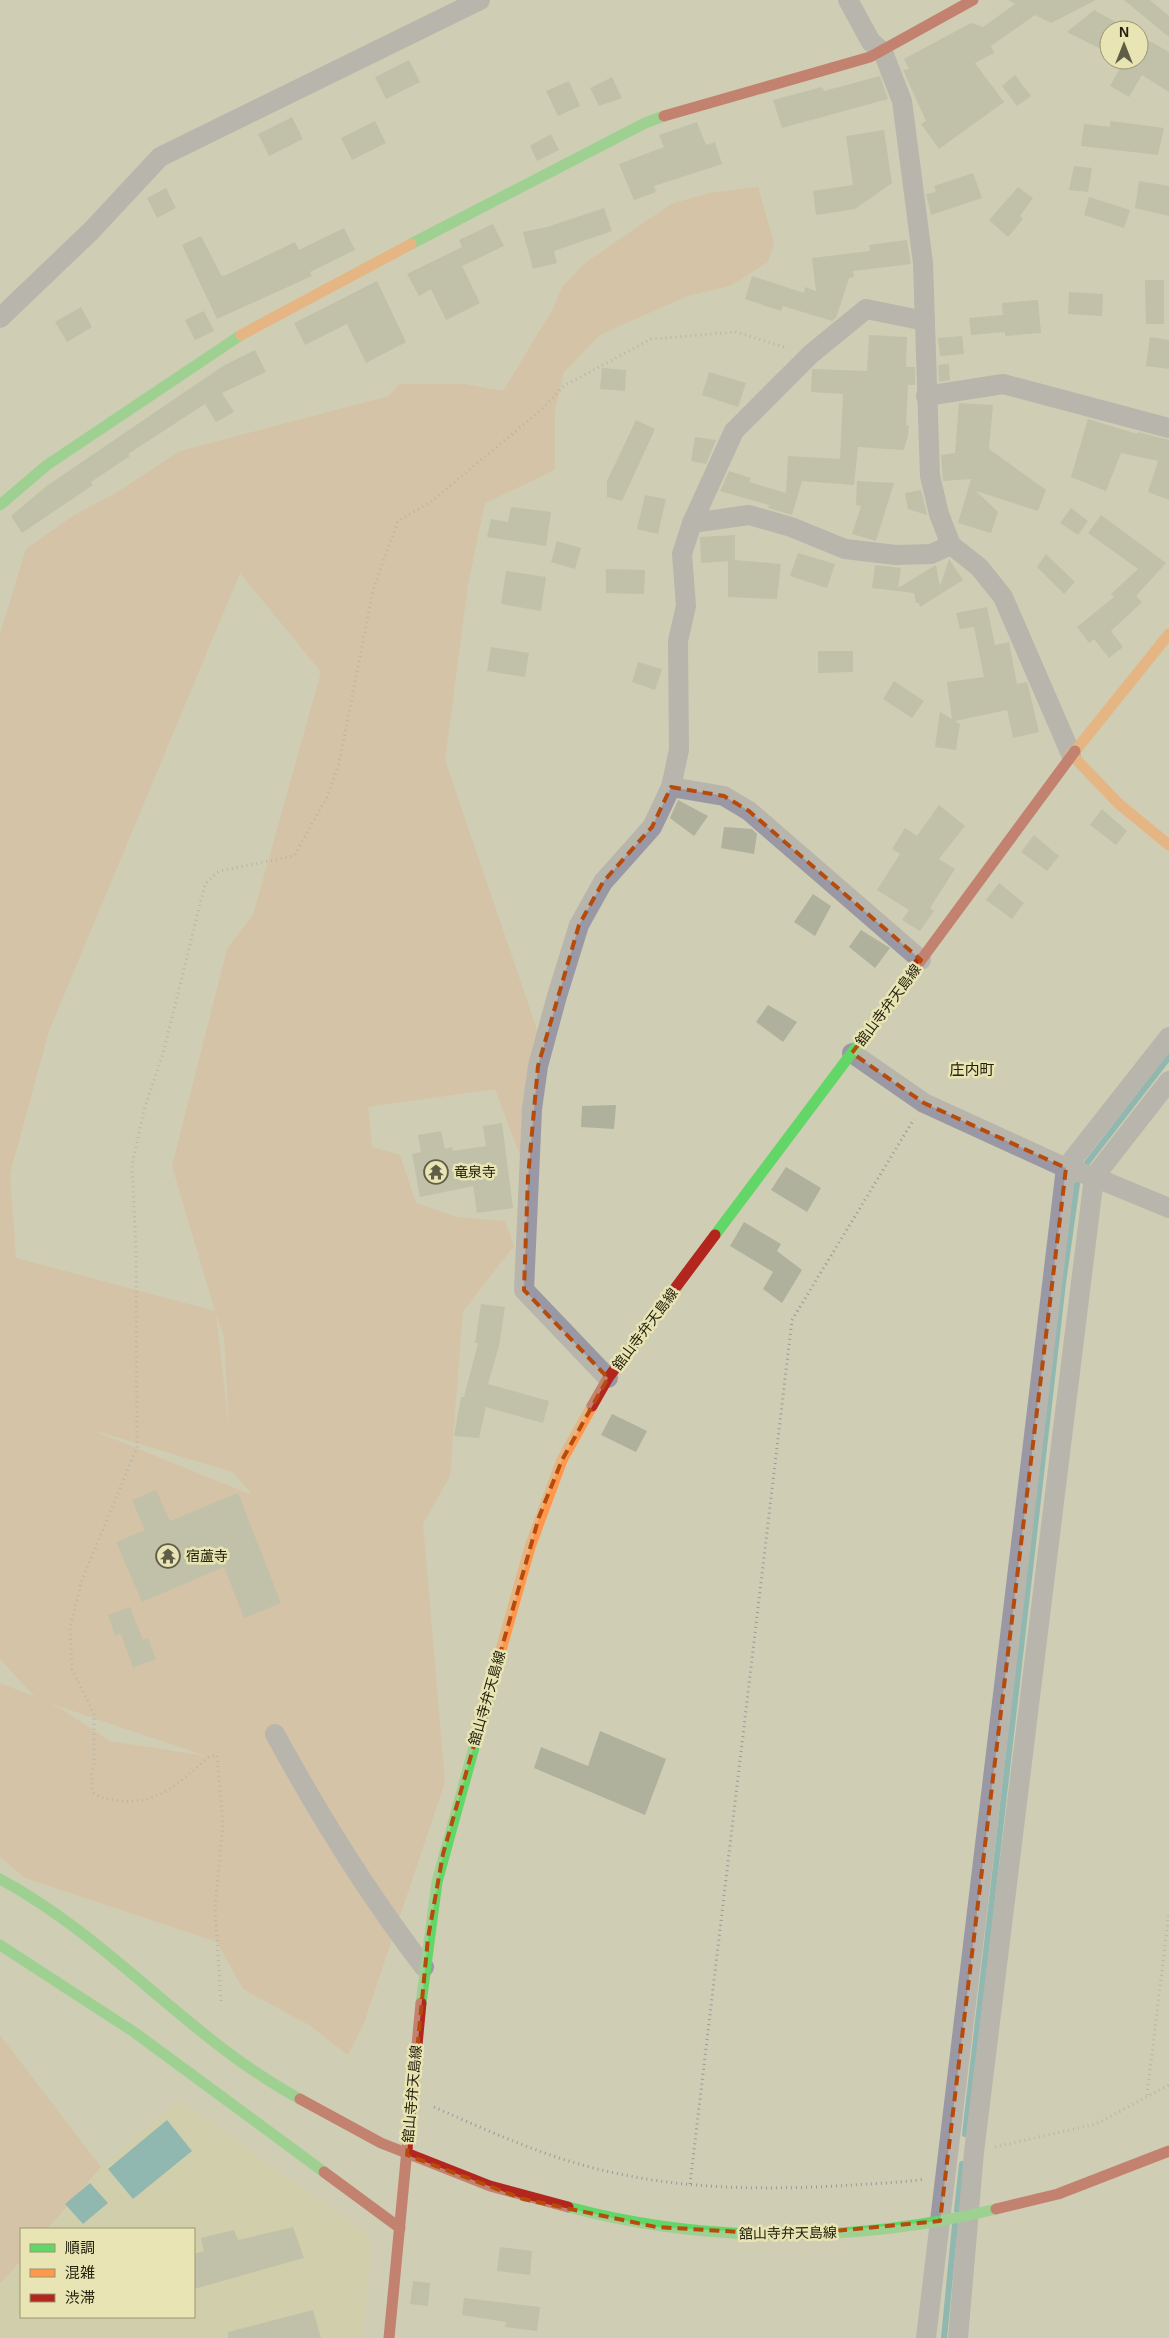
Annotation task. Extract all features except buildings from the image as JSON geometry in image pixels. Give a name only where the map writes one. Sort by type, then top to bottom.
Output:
[{"type":"main road","points":[[0,505],[47,465],[156,390],[252,328],[636,127],[680,110],[882,52],[973,0]]},
{"type":"main road","name":"舘山寺弁天島線","points":[[389,2338],[424,1967],[432,1910],[444,1854],[532,1540],[562,1460],[608,1378],[852,1053],[1071,754],[1169,634]]},
{"type":"main road","points":[[1071,754],[1119,804],[1169,845]]},
{"type":"main road","name":"舘山寺弁天島線","points":[[0,1879],[44,1904],[197,2027],[275,2086],[385,2145],[427,2165],[491,2188],[556,2208],[656,2227],[724,2234],[792,2235],[860,2232],[927,2224],[992,2212],[1077,2188],[1169,2151]]},
{"type":"main road","points":[[0,1945],[134,2032],[400,2228]]},
{"type":"street","points":[[0,318],[90,231],[160,157],[480,0]]},
{"type":"street","points":[[848,0],[871,42],[882,52],[902,101],[923,263],[930,476],[939,514],[950,545],[979,567],[1004,597],[1071,754]]},
{"type":"street","points":[[608,1378],[524,1290],[532,1109],[538,1066],[579,925],[603,882],[652,828],[671,787],[679,750],[678,642],[686,606],[682,554],[692,523],[734,432],[811,354],[866,309],[925,321]]},
{"type":"street","points":[[926,396],[1003,384],[1169,428]]},
{"type":"street","points":[[692,523],[748,515],[791,526],[845,549],[896,555],[931,554],[950,545]]},
{"type":"street","points":[[1143,666],[1169,655]]},
{"type":"street","points":[[671,787],[724,796],[749,811],[921,960]]},
{"type":"street","points":[[926,2338],[1066,1168],[1169,1037]]},
{"type":"street","points":[[852,1053],[924,1103],[1066,1168],[1094,1177],[1169,1208]]},
{"type":"street","points":[[958,2338],[974,2152],[1094,1177],[1169,1081]]},
{"type":"street","points":[[276,1734],[319,1813],[388,1920],[424,1967]]},
{"type":"path","points":[[221,2001],[215,1908],[223,1824],[217,1755],[210,1756],[163,1795],[149,1800],[105,1800],[93,1792],[91,1777],[94,1764],[94,1714],[72,1669],[70,1627],[82,1580],[137,1447],[136,1250],[132,1164],[144,1110],[163,1054],[205,884],[219,871],[294,856],[315,820],[327,797],[339,764],[373,590],[398,521],[432,502],[542,410],[564,386],[651,340],[736,332],[811,354]]},
{"type":"path","points":[[690,2184],[792,1320],[924,1103]]},
{"type":"path","points":[[1147,2096],[1169,1912]]},
{"type":"path","points":[[974,2152],[1096,2124],[1169,2085]]},
{"type":"path","points":[[412,2098],[527,2147],[615,2173],[690,2184],[756,2187],[831,2186],[913,2181],[945,2176]]},
{"type":"highlighted area","points":[[671,787],[724,796],[749,811],[921,960],[852,1053],[924,1103],[1066,1168],[940,2221],[792,2235],[656,2227],[523,2199],[407,2155],[428,1938],[443,1854],[539,1517],[562,1460],[608,1378],[524,1290],[528,1177],[538,1066],[579,925],[603,882],[652,827]]},
{"type":"shaded area","points":[[758,187],[774,243],[768,262],[730,286],[687,296],[600,335],[564,372],[555,411],[555,470],[485,503],[468,585],[445,760],[543,1047],[528,1177],[495,1089],[368,1107],[372,1147],[400,1155],[416,1203],[457,1217],[505,1221],[514,1246],[463,1311],[450,1476],[423,1524],[445,1782],[364,2023],[348,2055],[309,2025],[243,1989],[217,1942],[25,1878],[0,1857],[0,1683],[35,1697],[0,1659],[0,634],[26,549],[74,515],[114,494],[180,451],[389,396],[399,384],[464,384],[503,391],[553,309],[562,287],[585,263],[671,204],[709,193]],"holes":[[[240,573],[321,672],[253,915],[227,949],[172,1166],[215,1311],[16,1258],[10,1174],[49,1031]],[[216,1314],[224,1337],[229,1427]],[[89,1429],[233,1472],[252,1495]],[[46,1702],[206,1756],[110,1741],[63,1710]]]},
{"type":"shaded area","points":[[0,2035],[101,2167],[48,2228],[20,2228],[20,2261],[0,2284]]},
{"type":"shaded area","points":[[180,2101],[365,2233],[372,2248],[362,2338],[0,2338],[0,2270],[20,2244],[20,2318],[195,2318],[195,2228],[33,2228],[42,2216]]},
{"type":"water","points":[[167,2120],[192,2151],[133,2199],[108,2169]]},
{"type":"water","points":[[90,2183],[108,2203],[83,2224],[65,2204]]},
{"type":"waterway","points":[[1087,1163],[1169,1057]]},
{"type":"waterway","points":[[965,2134],[1063,1283],[1077,1184]]},
{"type":"waterway","points":[[957,2210],[962,2164]]},
{"type":"waterway","points":[[944,2338],[955,2225]]},
{"type":"traffic: fast","points":[[411,244],[645,123],[664,116]]},
{"type":"traffic: fast","points":[[0,505],[47,465],[241,335]]},
{"type":"traffic: fast","points":[[715,1235],[896,994]]},
{"type":"traffic: fast","points":[[421,2003],[437,1882],[492,1682]]},
{"type":"traffic: fast","points":[[0,1879],[40,1903],[78,1930],[222,2048],[260,2075],[300,2099]]},
{"type":"traffic: fast","points":[[0,1945],[134,2032],[324,2172]]},
{"type":"traffic: fast","points":[[568,2207],[674,2228],[782,2235],[837,2233],[890,2228],[944,2220],[996,2209]]},
{"type":"traffic: slow","points":[[241,335],[411,244]]},
{"type":"traffic: slow","points":[[1075,751],[1169,634]]},
{"type":"traffic: slow","points":[[1071,754],[1119,804],[1169,845]]},
{"type":"traffic: slow","points":[[492,1682],[530,1547],[562,1460],[592,1406]]},
{"type":"traffic: jam","points":[[664,116],[870,57],[973,0]]},
{"type":"traffic: jam","points":[[896,994],[1075,751]]},
{"type":"traffic: jam","points":[[592,1406],[608,1378],[715,1235]]},
{"type":"traffic: jam","points":[[389,2338],[421,2003]]},
{"type":"traffic: jam","points":[[300,2099],[381,2143],[490,2186],[568,2207]]},
{"type":"traffic: jam","points":[[996,2209],[1058,2194],[1169,2151]]},
{"type":"traffic: jam","points":[[324,2172],[400,2228]]},
{"type":"place","name":"竜泉寺","points":[[436,1172]]},
{"type":"place","name":"宿蘆寺","points":[[168,1556]]},
{"type":"district","name":"庄内町","points":[[972,1069]]}]
